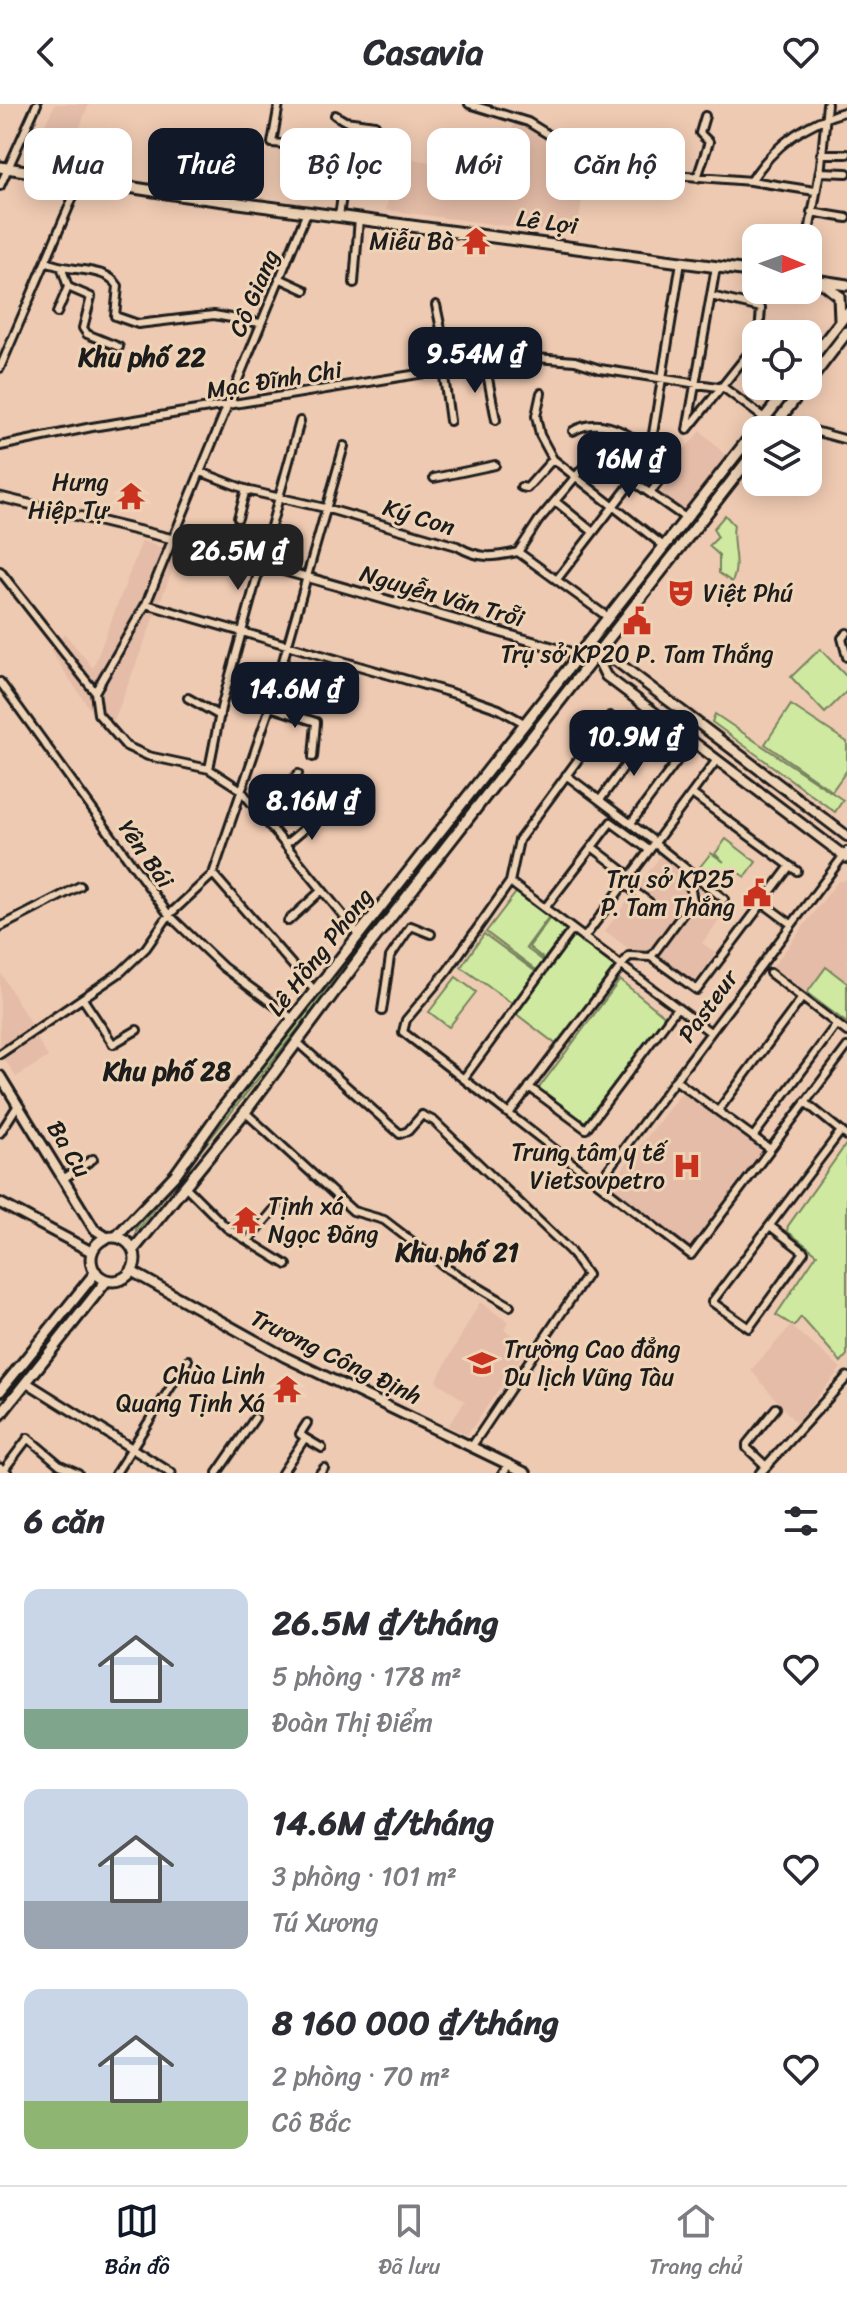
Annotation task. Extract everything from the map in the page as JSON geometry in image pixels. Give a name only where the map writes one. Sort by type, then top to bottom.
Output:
[{"type":"main road","name":"Lê Lợi","points":[[4,167],[24,171]]},
{"type":"main road","name":"Lê Lợi","points":[[132,188],[742,270]]},
{"type":"main road","points":[[822,281],[847,285]]},
{"type":"main road","points":[[822,283],[839,296],[843,308],[839,323]]},
{"type":"main road","points":[[822,345],[847,313]]},
{"type":"main road","points":[[822,364],[847,332]]},
{"type":"main road","name":"Lê Hồng Phong","points":[[766,416],[779,400]]},
{"type":"main road","points":[[783,416],[795,400]]},
{"type":"main road","name":"Lê Hồng Phong","points":[[112,1238],[175,1175],[293,1019],[742,446]]},
{"type":"main road","name":"Lê Hồng Phong","points":[[133,1250],[245,1112],[370,944],[742,468]]},
{"type":"main road","points":[[684,521],[693,531]]},
{"type":"main road","points":[[598,633],[608,641]]},
{"type":"main road","points":[[596,656],[616,661],[847,836]]},
{"type":"main road","points":[[596,656],[606,676],[846,855]]},
{"type":"main road","points":[[716,761],[727,747]]},
{"type":"main road","points":[[359,935],[370,944]]},
{"type":"main road","name":"Ba Cu","points":[[0,1076],[94,1229],[112,1238]]},
{"type":"main road","points":[[0,1203],[92,1252]]},
{"type":"main road","points":[[112,1238],[133,1250],[131,1271],[120,1280],[107,1280],[96,1272],[92,1252],[112,1238]]},
{"type":"main road","name":"Trương Công Định","points":[[131,1271],[285,1357],[472,1446],[506,1469],[526,1473]]},
{"type":"main road","points":[[0,1391],[96,1272]]},
{"type":"main road","points":[[0,1415],[107,1280]]},
{"type":"street","points":[[0,186],[4,167],[37,104]]},
{"type":"street","points":[[279,104],[274,145],[280,145]]},
{"type":"street","points":[[469,104],[528,122],[575,151],[648,173],[751,181],[815,191]]},
{"type":"street","points":[[810,224],[820,172],[827,104]]},
{"type":"street","points":[[751,181],[785,141],[827,117],[847,111]]},
{"type":"street","points":[[335,115],[341,121],[375,125]]},
{"type":"street","points":[[697,178],[709,142],[700,134],[705,116]]},
{"type":"street","points":[[821,154],[847,154]]},
{"type":"street","points":[[820,172],[847,173]]},
{"type":"street","points":[[0,368],[72,200]]},
{"type":"street","points":[[339,216],[341,200]]},
{"type":"street","name":"Cô Giang","points":[[95,692],[146,604],[307,212]]},
{"type":"street","points":[[811,212],[847,218]]},
{"type":"street","points":[[354,283],[359,218]]},
{"type":"street","points":[[650,452],[681,261]]},
{"type":"street","points":[[47,262],[62,269],[101,274],[117,282],[115,316],[138,324],[214,315],[260,323]]},
{"type":"street","points":[[716,267],[687,430],[742,363]]},
{"type":"street","points":[[57,313],[68,287],[62,269]]},
{"type":"street","points":[[279,278],[305,290]]},
{"type":"street","points":[[68,287],[91,297],[83,328],[87,334],[119,347]]},
{"type":"street","points":[[711,296],[761,308],[760,320]]},
{"type":"street","points":[[436,305],[450,421]]},
{"type":"street","name":"Mạc Đĩnh Chi","points":[[0,446],[446,368],[542,357],[724,388]]},
{"type":"street","points":[[485,363],[496,420]]},
{"type":"street","points":[[724,388],[761,416]]},
{"type":"street","points":[[541,393],[536,416],[540,435],[553,459],[665,547]]},
{"type":"street","points":[[209,769],[220,716],[300,421]]},
{"type":"street","points":[[573,431],[587,424],[604,425],[619,430],[650,452],[669,469],[650,493]]},
{"type":"street","points":[[822,435],[847,440]]},
{"type":"street","points":[[0,1054],[83,999],[146,948],[169,915],[213,874],[270,707],[344,446]]},
{"type":"street","points":[[594,455],[519,546],[518,552],[558,578],[609,618]]},
{"type":"street","points":[[521,487],[527,488],[553,459]]},
{"type":"street","points":[[434,478],[495,465]]},
{"type":"street","name":"Ký Con","points":[[201,472],[246,489],[457,546],[472,555],[497,558],[518,552]]},
{"type":"street","points":[[558,578],[613,506],[635,483],[684,521]]},
{"type":"street","points":[[238,518],[246,489]]},
{"type":"street","name":"Nguyễn Văn Trỗi","points":[[0,497],[173,539],[580,655],[596,656]]},
{"type":"street","points":[[555,501],[593,532]]},
{"type":"street","points":[[0,571],[95,692],[98,714],[126,746],[148,756],[209,769],[240,789],[359,935]]},
{"type":"street","points":[[146,604],[462,696],[499,709],[526,724]]},
{"type":"street","points":[[845,653],[842,638],[847,633]]},
{"type":"street","name":"Yên Bái","points":[[0,682],[169,915],[223,967],[293,1019]]},
{"type":"street","points":[[188,698],[220,716]]},
{"type":"street","points":[[270,707],[317,724],[313,757]]},
{"type":"street","points":[[610,716],[519,840],[510,882],[403,1025],[405,1033],[691,1255],[847,1047]]},
{"type":"street","points":[[600,800],[645,738]]},
{"type":"street","points":[[631,823],[677,761]]},
{"type":"street","points":[[584,938],[716,761]]},
{"type":"street","points":[[264,816],[298,774]]},
{"type":"street","points":[[566,775],[724,899]]},
{"type":"street","points":[[509,1114],[629,956],[651,957],[697,990],[794,869],[692,794]]},
{"type":"street","points":[[286,844],[319,816]]},
{"type":"street","points":[[545,908],[611,822],[649,850]]},
{"type":"street","points":[[592,847],[630,876]]},
{"type":"street","name":"Pasteur","points":[[598,1183],[846,855]]},
{"type":"street","points":[[651,957],[693,900],[687,871]]},
{"type":"street","points":[[213,874],[315,991]]},
{"type":"street","points":[[510,882],[710,1032]]},
{"type":"street","points":[[624,884],[649,902]]},
{"type":"street","points":[[0,927],[80,886]]},
{"type":"street","points":[[288,921],[322,890]]},
{"type":"street","points":[[764,904],[791,924]]},
{"type":"street","points":[[382,1011],[393,950],[411,926],[431,934]]},
{"type":"street","points":[[464,1078],[572,930]]},
{"type":"street","points":[[770,973],[847,1032]]},
{"type":"street","points":[[718,1111],[802,998]]},
{"type":"street","points":[[83,999],[113,1044],[137,1030]]},
{"type":"street","points":[[529,1087],[586,1129],[676,1009]]},
{"type":"street","points":[[753,1137],[836,1025]]},
{"type":"street","points":[[297,1042],[401,1134],[422,1115],[434,1121],[570,1251],[587,1275],[472,1446]]},
{"type":"street","points":[[675,1080],[770,1149]]},
{"type":"street","points":[[770,1226],[804,1252],[749,1328],[712,1302],[770,1226],[844,1133],[805,1102]]},
{"type":"street","points":[[0,1133],[18,1105]]},
{"type":"street","points":[[245,1112],[353,1211],[384,1220],[448,1269],[510,1306]]},
{"type":"street","points":[[63,1179],[93,1159]]},
{"type":"street","points":[[185,1186],[209,1212],[287,1265]]},
{"type":"street","points":[[248,1241],[277,1206]]},
{"type":"street","points":[[116,1473],[188,1360]]},
{"type":"street","points":[[760,1473],[847,1377]]},
{"type":"street","points":[[26,1382],[171,1473]]},
{"type":"street","points":[[766,1466],[747,1448],[747,1444],[776,1408]]},
{"type":"street","points":[[217,1473],[255,1418]]},
{"type":"street","points":[[307,1423],[300,1434],[322,1448]]},
{"type":"street","points":[[3,1471],[28,1438],[60,1465],[78,1473]]},
{"type":"street","points":[[282,1473],[305,1438]]},
{"type":"shaded area","points":[[55,104],[89,104],[80,128],[43,128]]},
{"type":"shaded area","points":[[515,120],[526,128],[513,128]]},
{"type":"shaded area","points":[[530,131],[546,142],[546,200],[582,200],[577,235],[386,210],[388,200],[411,200],[411,159],[427,162],[427,200],[530,200]]},
{"type":"shaded area","points":[[701,431],[728,458],[686,512],[662,494],[681,463],[676,459]]},
{"type":"shaded area","points":[[142,541],[179,553],[108,736],[50,650],[65,634],[93,668]]},
{"type":"shaded area","points":[[662,854],[730,906],[702,943],[716,953],[692,985],[655,956],[648,963],[605,931]]},
{"type":"shaded area","points":[[847,880],[847,1029],[771,969],[838,881]]},
{"type":"shaded area","points":[[0,972],[32,1026],[0,1047]]},
{"type":"shaded area","points":[[36,1037],[48,1057],[16,1077],[3,1057]]},
{"type":"shaded area","name":"Trung tâm y tế Vietsovpetro","points":[[685,1088],[761,1151],[689,1247],[614,1188],[613,1181]]},
{"type":"shaded area","name":"Trường Cao đẳng Du lịch Vũng Tàu","points":[[480,1302],[508,1322],[504,1330],[529,1346],[467,1435],[448,1426],[465,1401],[436,1381]]},
{"type":"shaded area","points":[[791,1326],[841,1368],[796,1423],[751,1370]]},
{"type":"green space","points":[[725,515],[734,525],[736,568],[732,582],[719,573],[719,555],[709,546],[718,537],[713,529]]},
{"type":"green space","points":[[820,649],[847,677],[847,691],[825,713],[791,677]]},
{"type":"green space","points":[[791,705],[847,742],[847,770],[832,791],[765,744]]},
{"type":"green space","points":[[715,714],[843,800],[835,812],[712,722]]},
{"type":"green space","points":[[726,839],[756,862],[745,877],[736,871],[721,892],[695,873],[711,853],[724,862],[715,854]]},
{"type":"green space","points":[[518,890],[550,915],[526,948],[546,963],[539,972],[486,932]]},
{"type":"green space","points":[[550,918],[566,930],[544,959],[529,947]]},
{"type":"green space","points":[[484,934],[536,972],[513,1004],[461,967]]},
{"type":"green space","points":[[573,935],[619,970],[561,1048],[515,1013]]},
{"type":"green space","points":[[362,943],[362,948],[136,1232],[136,1228]]},
{"type":"green space","points":[[826,967],[847,983],[847,1023],[807,993]]},
{"type":"green space","points":[[456,977],[476,992],[449,1027],[429,1012]]},
{"type":"green space","points":[[620,980],[667,1018],[583,1132],[552,1109],[551,1103],[533,1096]]},
{"type":"green space","points":[[847,1143],[847,1355],[841,1362],[801,1317],[794,1326],[776,1315],[817,1254],[787,1231],[788,1226]]},
{"type":"place","name":"Miễu Bà","points":[[476,241]]},
{"type":"place","name":"Hưng Hiệp Tự","points":[[131,496]]},
{"type":"place","name":"Việt Phú","points":[[681,593]]},
{"type":"place","name":"Trụ sở KP20 P. Tam Thắng","points":[[637,621]]},
{"type":"place","name":"Trụ sở KP25 P. Tam Thắng","points":[[757,893]]},
{"type":"place","name":"Trung tâm y tế Vietsovpetro","points":[[687,1166]]},
{"type":"place","name":"Tịnh xá Ngọc Đăng","points":[[246,1220]]},
{"type":"place","name":"Trường Cao đẳng Du lịch Vũng Tàu","points":[[482,1363]]},
{"type":"place","name":"Chùa Linh Quang Tịnh Xá","points":[[287,1389]]},
{"type":"district","name":"Khu phố 22","points":[[142,357]]},
{"type":"district","name":"Khu phố 28","points":[[167,1071]]},
{"type":"district","name":"Khu phố 21","points":[[457,1252]]}]
